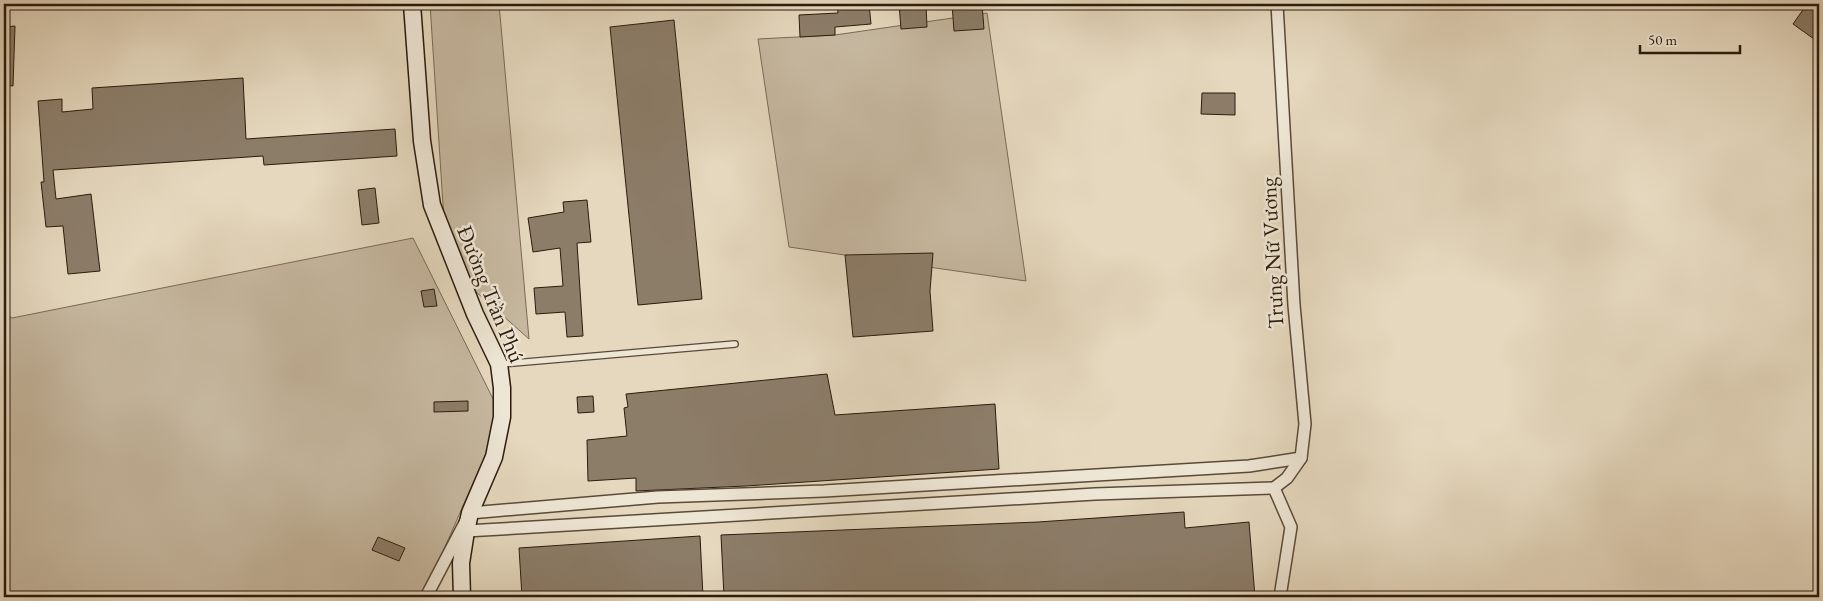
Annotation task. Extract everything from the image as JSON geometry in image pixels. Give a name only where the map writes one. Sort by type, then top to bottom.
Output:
[{"type":"main road","name":"Đường Trần Phú","points":[[412,4],[422,141],[432,205],[475,314],[499,364],[502,388],[502,418],[494,457],[470,513],[466,531],[460,563],[462,597]]},
{"type":"street","name":"Trưng Nữ Vương","points":[[1274,488],[1288,478],[1301,458],[1305,424],[1294,304],[1277,4]]},
{"type":"street","points":[[426,597],[470,513],[658,497],[824,491],[1249,466],[1301,458]]},
{"type":"street","points":[[466,531],[1085,494],[1274,488],[1291,527],[1280,597]]},
{"type":"lane","points":[[499,364],[734,344]]},
{"type":"shaded area","points":[[430,4],[499,4],[529,339],[447,266]]},
{"type":"shaded area","points":[[987,13],[1026,281],[789,247],[758,39],[835,35]]},
{"type":"shaded area","points":[[413,238],[502,417],[423,597],[4,597],[4,312],[12,318]]},
{"type":"building","points":[[837,4],[869,4],[871,24],[835,27],[835,35],[800,37],[799,15],[838,13]]},
{"type":"building","points":[[899,4],[926,4],[927,27],[901,29]]},
{"type":"building","points":[[952,4],[982,4],[984,29],[954,31]]},
{"type":"building","points":[[1807,4],[1819,10],[1819,32],[1814,39],[1793,24]]},
{"type":"building","points":[[674,20],[702,299],[638,305],[610,27]]},
{"type":"building","points":[[15,26],[13,86],[4,85],[4,27]]},
{"type":"building","points":[[243,78],[246,139],[395,129],[397,156],[264,165],[263,156],[53,170],[56,199],[91,194],[100,271],[68,274],[63,226],[46,227],[41,182],[44,182],[38,101],[62,99],[62,112],[93,109],[92,88]]},
{"type":"building","points":[[1202,93],[1235,93],[1235,115],[1201,114]]},
{"type":"building","points":[[375,188],[379,223],[362,225],[358,190]]},
{"type":"building","points":[[587,200],[591,242],[577,243],[583,336],[567,337],[565,312],[536,314],[534,288],[563,286],[560,248],[533,252],[528,218],[564,212],[563,202]]},
{"type":"building","points":[[933,253],[930,291],[933,331],[853,337],[845,255]]},
{"type":"building","points":[[434,289],[437,306],[424,307],[421,291]]},
{"type":"building","points":[[827,374],[835,415],[995,404],[999,469],[746,486],[636,491],[636,478],[588,481],[587,440],[627,436],[624,408],[628,407],[626,394]]},
{"type":"building","points":[[593,396],[594,412],[578,413],[577,397]]},
{"type":"building","points":[[468,401],[468,411],[434,412],[434,402]]},
{"type":"building","points":[[1184,512],[1185,528],[1249,522],[1255,597],[724,597],[721,535],[1038,522]]},
{"type":"building","points":[[700,536],[703,597],[522,597],[519,548]]},
{"type":"building","points":[[378,537],[405,548],[399,561],[372,550]]}]
